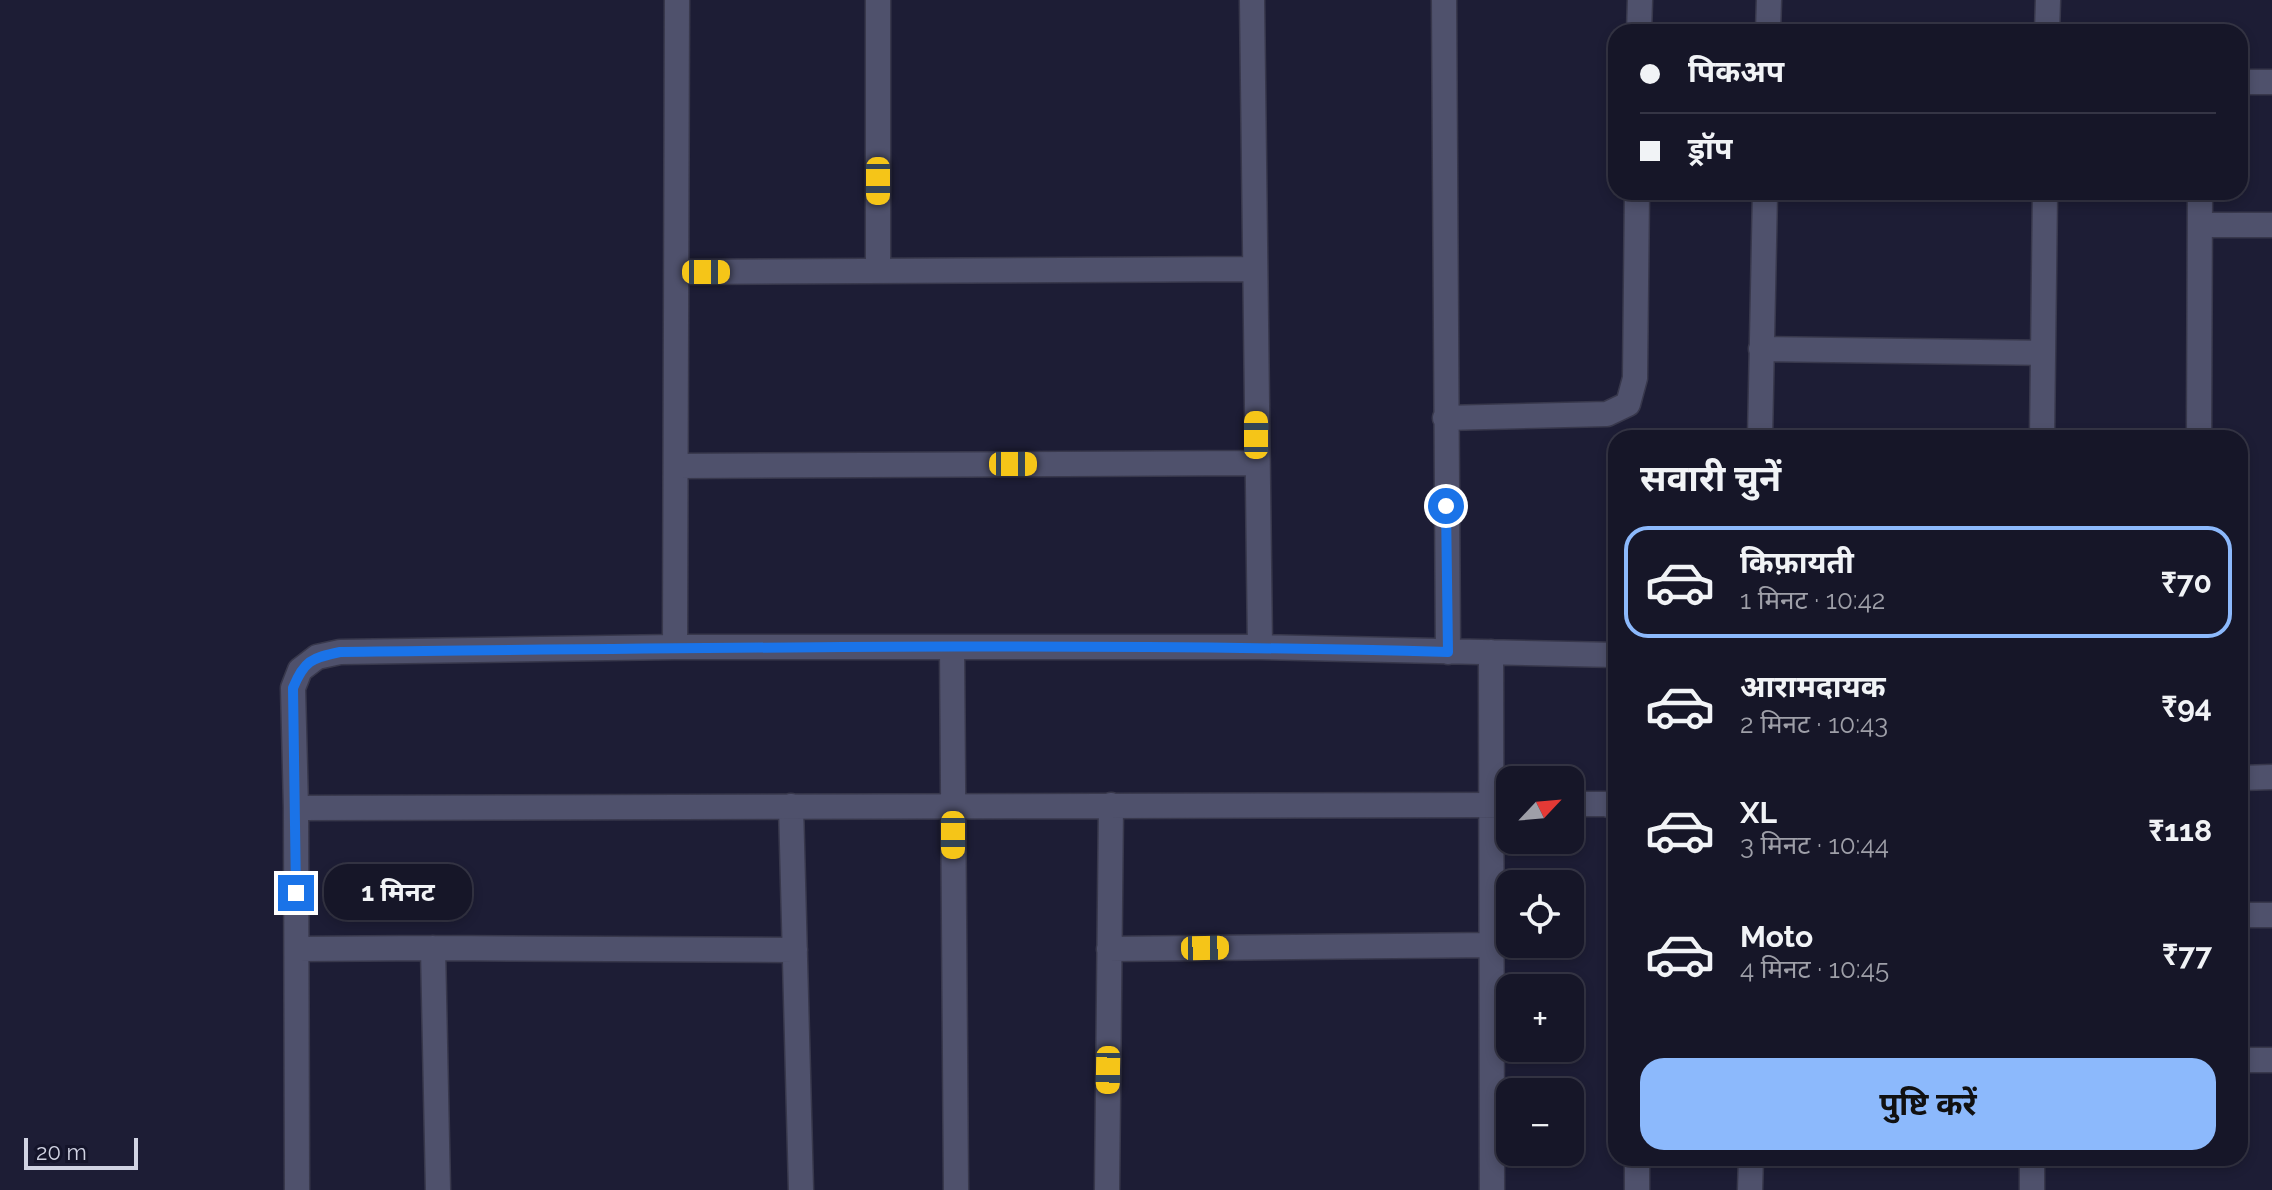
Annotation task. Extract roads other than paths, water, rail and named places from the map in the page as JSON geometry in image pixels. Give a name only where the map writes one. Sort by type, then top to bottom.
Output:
[{"type":"street","points":[[675,647],[677,0]]},
{"type":"street","points":[[878,0],[878,271]]},
{"type":"street","points":[[1252,0],[1260,647]]},
{"type":"street","points":[[1444,0],[1448,652]]},
{"type":"street","points":[[1639,24],[1640,0]]},
{"type":"street","points":[[1768,24],[1769,0]]},
{"type":"street","points":[[2047,24],[2048,0]]},
{"type":"street","points":[[2248,82],[2272,82]]},
{"type":"street","points":[[1445,418],[1607,414],[1628,404],[1635,378],[1637,200]]},
{"type":"street","points":[[1760,430],[1765,200]]},
{"type":"street","points":[[2042,430],[2045,200]]},
{"type":"street","points":[[2199,430],[2200,200]]},
{"type":"street","points":[[2200,225],[2272,225]]},
{"type":"street","points":[[677,272],[1255,269]]},
{"type":"street","points":[[1761,349],[2043,353]]},
{"type":"street","points":[[677,466],[1257,463]]},
{"type":"street","points":[[297,1190],[293,688],[300,670],[317,657],[340,652],[675,647],[1260,647],[1608,655]]},
{"type":"street","points":[[952,647],[956,1190]]},
{"type":"street","points":[[1491,652],[1498,766]]},
{"type":"street","points":[[2248,778],[2272,777]]},
{"type":"street","points":[[1584,804],[1608,805]]},
{"type":"street","points":[[1107,1190],[1111,805]]},
{"type":"street","points":[[296,808],[1496,805]]},
{"type":"street","points":[[791,806],[801,1190]]},
{"type":"street","points":[[1492,1190],[1492,945],[1498,854]]},
{"type":"street","points":[[2248,915],[2272,915]]},
{"type":"street","points":[[1109,949],[1492,945]]},
{"type":"street","points":[[433,948],[438,1190]]},
{"type":"street","points":[[297,949],[795,950]]},
{"type":"street","points":[[2248,1060],[2272,1060]]},
{"type":"street","points":[[1637,1166],[1637,1190]]},
{"type":"street","points":[[1750,1190],[1751,1166]]},
{"type":"street","points":[[2032,1166],[2032,1190]]}]
